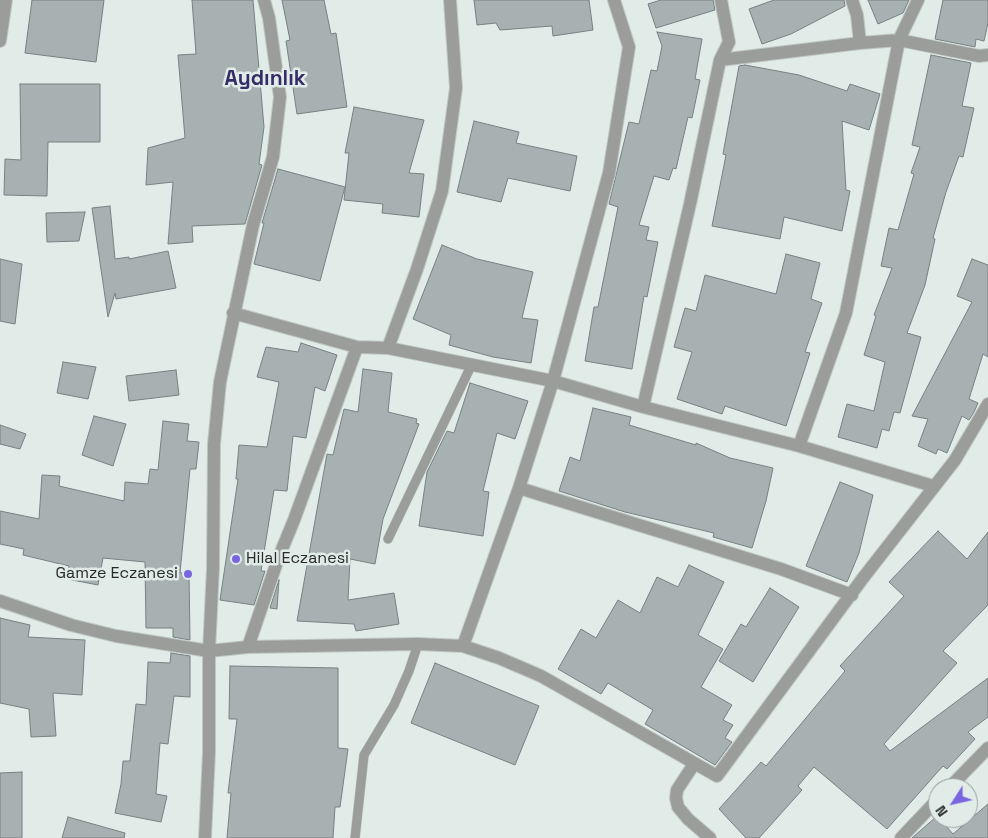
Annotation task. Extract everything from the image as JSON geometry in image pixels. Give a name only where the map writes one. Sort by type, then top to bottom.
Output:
[{"type":"street","points":[[0,40],[6,0]]},
{"type":"street","points":[[205,838],[209,752],[209,651],[213,568],[214,444],[220,382],[253,225],[273,157],[280,97],[269,18],[264,0]]},
{"type":"street","points":[[388,348],[417,269],[442,191],[456,88],[450,0]]},
{"type":"street","points":[[463,646],[519,488],[553,381],[609,173],[628,47],[614,0]]},
{"type":"street","points":[[643,407],[690,204],[720,60],[729,42],[721,0]]},
{"type":"street","points":[[852,0],[857,15],[860,43]]},
{"type":"street","points":[[799,446],[846,314],[898,40],[918,0]]},
{"type":"street","points":[[720,60],[898,40],[979,56],[988,55]]},
{"type":"street","points":[[233,313],[357,348],[388,348],[553,381],[643,407],[799,446],[934,486]]},
{"type":"street","points":[[248,647],[278,559],[357,348]]},
{"type":"street","points":[[0,601],[71,625],[107,634],[209,651],[248,647],[418,644],[463,646],[499,658],[541,676],[717,776],[863,578],[955,460],[988,404]]},
{"type":"street","points":[[519,488],[781,569],[852,595]]},
{"type":"street","points":[[958,778],[988,748]]},
{"type":"street","points":[[694,764],[678,790],[676,798],[678,807],[688,819],[710,838]]},
{"type":"street","points":[[901,838],[928,810]]},
{"type":"lane","points":[[388,539],[472,364]]},
{"type":"lane","points":[[355,838],[364,755],[394,705],[409,671],[418,644]]},
{"type":"building","points":[[32,0],[104,0],[96,62],[25,53]]},
{"type":"building","points":[[192,0],[253,0],[264,127],[259,164],[262,165],[245,224],[192,226],[193,242],[168,244],[173,182],[146,185],[148,148],[185,138],[178,55],[196,54]]},
{"type":"building","points":[[282,0],[324,0],[331,34],[336,33],[347,107],[297,114],[286,41],[290,40]]},
{"type":"building","points":[[474,0],[589,0],[593,30],[553,36],[552,26],[500,30],[496,23],[477,25]]},
{"type":"building","points":[[661,0],[713,0],[715,10],[656,28],[648,4]]},
{"type":"building","points":[[774,0],[844,0],[845,6],[791,34],[762,44],[749,9]]},
{"type":"building","points":[[868,0],[909,0],[903,13],[878,24]]},
{"type":"building","points":[[943,0],[988,0],[988,23],[984,41],[976,39],[975,47],[935,39]]},
{"type":"building","points":[[657,32],[702,39],[695,79],[700,80],[692,118],[688,117],[676,169],[673,168],[669,180],[654,176],[639,225],[649,227],[646,240],[658,242],[647,297],[644,296],[632,369],[585,361],[594,307],[598,307],[618,207],[609,204],[629,122],[639,124],[651,70],[657,71],[662,46]]},
{"type":"building","points":[[931,55],[971,63],[962,106],[974,108],[963,157],[959,156],[946,192],[933,238],[935,239],[925,285],[907,333],[921,337],[900,413],[894,412],[889,431],[882,429],[877,448],[838,437],[847,404],[874,411],[885,362],[864,355],[876,316],[874,315],[892,268],[881,266],[889,228],[898,230],[914,174],[911,173],[920,147],[912,145]]},
{"type":"building","points":[[745,65],[799,75],[847,91],[850,84],[880,94],[869,130],[842,121],[846,190],[850,191],[842,231],[784,217],[780,239],[712,226],[726,155],[723,154],[739,66]]},
{"type":"building","points":[[20,84],[100,84],[100,142],[48,142],[47,196],[4,195],[5,159],[21,160]]},
{"type":"building","points":[[354,107],[424,120],[409,173],[424,174],[419,217],[382,213],[383,204],[344,200],[349,153],[345,153]]},
{"type":"building","points":[[474,121],[519,132],[516,143],[577,156],[570,191],[508,178],[501,202],[457,192]]},
{"type":"building","points":[[278,169],[345,187],[320,281],[254,264],[264,223],[262,223]]},
{"type":"building","points":[[110,206],[115,259],[129,257],[129,259],[168,251],[176,288],[116,299],[115,293],[108,317],[92,208]]},
{"type":"building","points":[[85,212],[79,241],[47,242],[46,213]]},
{"type":"building","points":[[442,245],[477,259],[533,272],[522,318],[538,320],[531,363],[493,357],[449,345],[451,335],[413,319]]},
{"type":"building","points":[[786,254],[820,263],[811,299],[822,303],[805,352],[810,353],[786,426],[725,406],[722,414],[677,399],[692,352],[674,347],[685,308],[696,311],[705,275],[776,294]]},
{"type":"building","points":[[0,259],[22,264],[15,324],[0,321]]},
{"type":"building","points":[[972,259],[988,265],[988,357],[983,354],[969,399],[978,403],[974,412],[969,420],[962,416],[947,453],[938,449],[936,454],[918,446],[928,419],[912,416],[972,302],[957,296]]},
{"type":"building","points":[[301,343],[337,355],[325,391],[315,387],[306,438],[293,436],[287,491],[274,490],[261,571],[265,571],[254,605],[220,600],[238,479],[236,479],[239,445],[267,447],[279,382],[257,377],[266,347],[298,352]]},
{"type":"building","points":[[63,362],[96,367],[88,399],[57,393]]},
{"type":"building","points":[[363,369],[392,373],[388,412],[417,419],[416,423],[419,424],[383,519],[375,564],[350,559],[348,600],[394,593],[399,624],[356,631],[354,624],[297,621],[327,454],[333,455],[344,409],[358,412]]},
{"type":"building","points":[[176,370],[179,395],[129,401],[126,376]]},
{"type":"building","points":[[470,383],[528,401],[515,439],[497,433],[483,491],[489,492],[483,536],[419,526],[427,472],[447,431],[454,433]]},
{"type":"building","points":[[593,408],[631,417],[629,425],[696,445],[696,443],[730,458],[773,468],[766,501],[752,548],[713,537],[714,533],[625,512],[559,491],[570,457],[580,461]]},
{"type":"building","points":[[94,416],[126,424],[113,466],[82,455]]},
{"type":"building","points":[[163,421],[189,424],[187,441],[199,442],[196,469],[190,469],[180,573],[189,573],[190,640],[173,637],[173,628],[146,628],[145,562],[103,558],[98,585],[67,579],[69,566],[23,555],[24,549],[0,544],[0,511],[39,519],[42,475],[60,476],[59,486],[124,501],[125,482],[148,484],[150,469],[158,470]]},
{"type":"building","points":[[0,425],[26,434],[20,449],[0,444]]},
{"type":"building","points":[[840,482],[873,495],[859,553],[847,582],[806,566]]},
{"type":"building","points":[[938,531],[967,559],[988,532],[988,605],[943,651],[957,663],[884,744],[890,751],[988,678],[988,717],[968,732],[975,739],[947,769],[943,766],[932,778],[928,778],[928,783],[887,829],[814,767],[798,786],[802,790],[759,838],[746,838],[719,809],[761,762],[766,766],[845,671],[840,666],[904,596],[889,582]]},
{"type":"building","points":[[689,565],[724,582],[698,635],[723,649],[701,687],[732,705],[723,720],[733,725],[725,738],[732,742],[715,765],[645,724],[653,710],[608,683],[601,694],[558,669],[581,629],[596,638],[618,600],[640,613],[657,577],[678,587]]},
{"type":"building","points":[[279,580],[277,609],[270,608]]},
{"type":"building","points":[[770,588],[799,607],[753,682],[719,661],[741,624],[746,627]]},
{"type":"building","points":[[0,618],[30,625],[28,637],[85,640],[82,695],[53,693],[56,736],[31,737],[29,709],[0,703]]},
{"type":"building","points":[[171,653],[190,656],[190,697],[174,696],[168,744],[160,743],[156,794],[167,796],[161,822],[115,813],[121,784],[123,761],[130,761],[136,704],[146,705],[148,662],[170,663]]},
{"type":"building","points":[[435,663],[539,706],[515,765],[411,723]]},
{"type":"building","points":[[230,666],[338,668],[338,748],[348,749],[340,807],[335,807],[333,838],[227,838],[231,793],[228,793],[237,719],[229,719]]},
{"type":"building","points":[[22,772],[22,838],[0,838],[0,773]]},
{"type":"building","points":[[988,804],[988,838],[912,838],[928,824],[928,828],[948,828],[953,834],[960,828],[978,828],[978,813]]},
{"type":"building","points":[[68,817],[125,833],[124,838],[62,838]]},
{"type":"place","name":"Hilal Eczanesi","points":[[236,559]]},
{"type":"place","name":"Gamze Eczanesi","points":[[188,574]]},
{"type":"district","name":"Aydınlık","points":[[265,79]]}]
